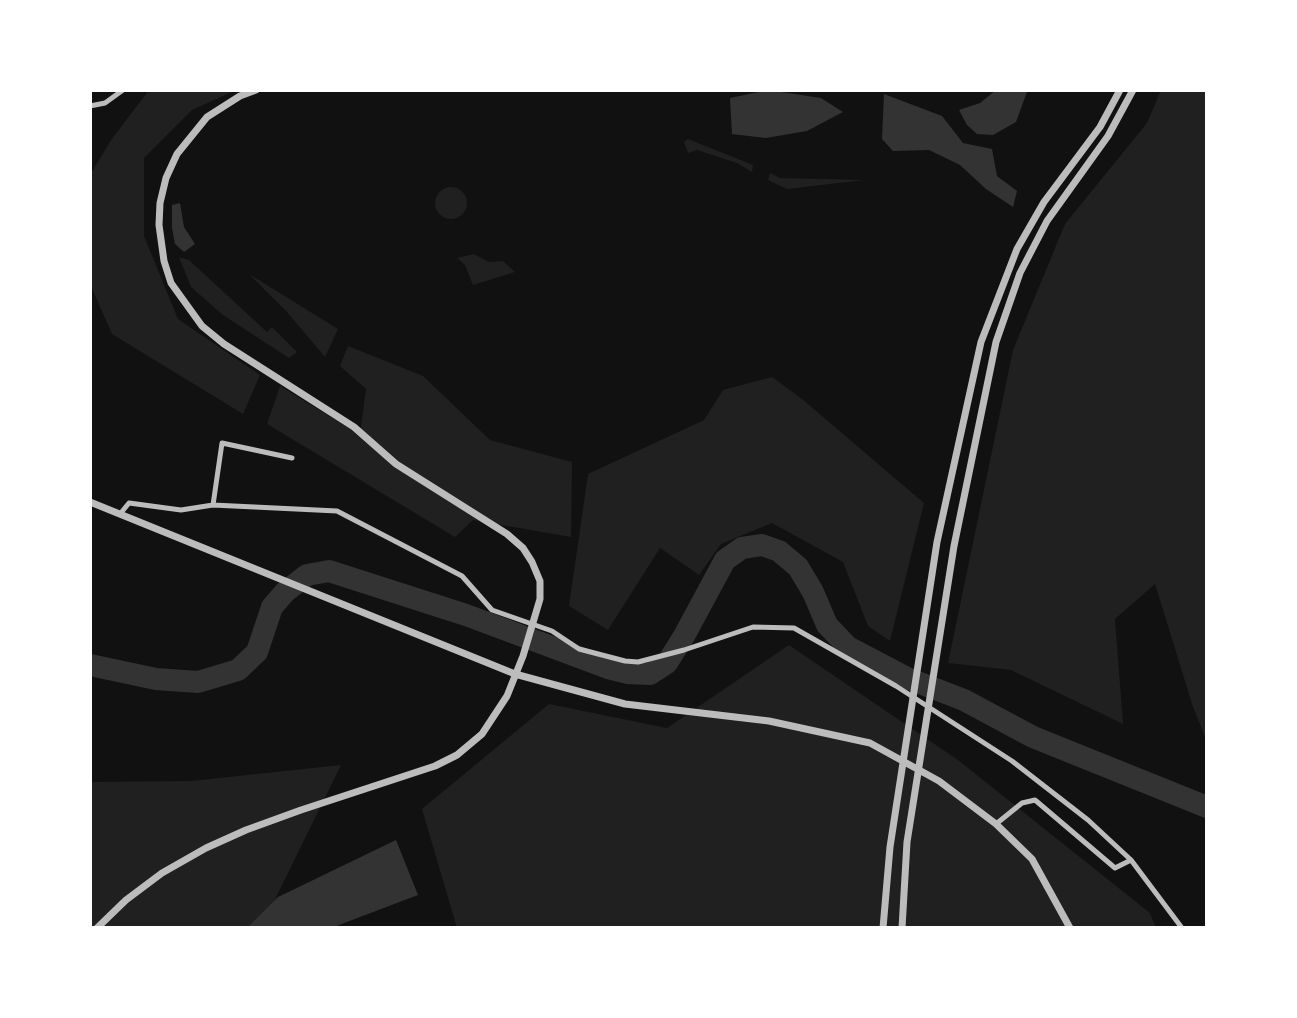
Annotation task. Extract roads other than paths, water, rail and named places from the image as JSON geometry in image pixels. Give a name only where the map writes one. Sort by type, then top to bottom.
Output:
[{"type":"street","points":[[90,106],[105,103],[123,90]]},
{"type":"street","points":[[97,928],[126,900],[162,873],[206,848],[287,815],[435,766],[457,755],[495,718],[515,674],[540,599],[540,581],[532,562],[523,548],[507,534],[396,464],[354,427],[224,344],[202,326],[171,283],[159,225],[160,203],[171,165],[186,140],[207,117],[240,96],[256,90]]},
{"type":"street","points":[[883,926],[885,886],[937,542],[981,342],[1017,249],[1044,202],[1100,127],[1120,90]]},
{"type":"street","points":[[901,924],[907,842],[954,546],[996,342],[1020,273],[1047,221],[1108,136],[1133,90]]},
{"type":"street","points":[[213,505],[222,443],[292,458]]},
{"type":"street","points":[[90,502],[515,674],[625,704],[769,721],[870,743],[939,781],[996,824],[1032,859],[1070,928]]},
{"type":"street","points":[[119,515],[129,503],[181,510],[213,505],[337,511],[462,576],[492,610],[552,631],[579,649],[625,661],[638,662],[684,650],[753,627],[794,628],[896,686],[1012,761],[1088,820],[1131,860],[1182,928]]},
{"type":"street","points":[[996,824],[1022,803],[1035,800],[1115,868],[1131,860]]},
{"type":"waterway","points":[[90,665],[156,679],[198,682],[238,670],[257,652],[272,607],[285,592],[307,575],[329,571],[466,615],[608,668],[650,674],[667,663],[725,560],[742,548],[762,545],[779,551],[798,567],[827,625],[848,647],[907,678],[964,700],[1033,737],[1207,807]]}]
